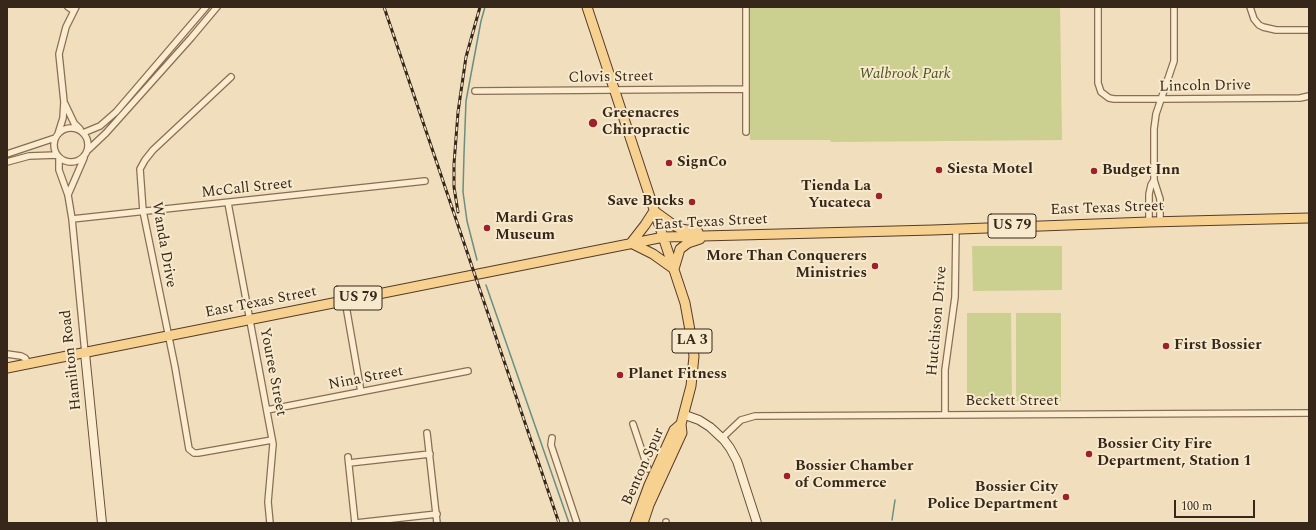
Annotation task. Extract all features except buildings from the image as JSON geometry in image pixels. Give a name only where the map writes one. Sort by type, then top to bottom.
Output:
[{"type":"main road","name":"LA 3","points":[[587,7],[685,303],[692,336],[694,356],[692,386],[683,419]]},
{"type":"main road","points":[[654,211],[681,229],[715,235],[693,241],[684,246],[678,254],[674,268],[654,254],[631,243],[646,225],[654,211]]},
{"type":"main road","name":"East Texas Street","points":[[7,368],[664,237],[1309,218]]},
{"type":"main road","name":"Benton Spur","points":[[635,523],[649,485],[674,430],[683,419]]},
{"type":"main road","name":"Benton Spur","points":[[643,523],[649,505],[682,433],[683,419]]},
{"type":"street","points":[[58,157],[54,150],[54,144],[63,118],[64,102],[59,54],[66,27],[75,9],[68,7]]},
{"type":"street","points":[[7,154],[56,136],[66,129],[72,128],[82,132],[100,126],[116,112],[206,7]]},
{"type":"street","points":[[68,195],[88,150],[106,133],[217,7]]},
{"type":"street","points":[[746,7],[746,132]]},
{"type":"street","name":"Lincoln Drive","points":[[1098,7],[1098,83],[1099,90],[1103,95],[1109,98],[1114,100],[1300,98],[1309,96]]},
{"type":"street","points":[[1160,222],[1160,199],[1154,180],[1154,122],[1174,61],[1174,7]]},
{"type":"street","points":[[1250,7],[1254,19],[1263,27],[1276,30],[1309,30]]},
{"type":"street","name":"Wanda Drive","points":[[231,78],[144,160],[140,169],[143,211],[188,446],[191,451],[198,453],[272,440]]},
{"type":"street","name":"Clovis Street","points":[[475,91],[746,89]]},
{"type":"street","points":[[64,102],[74,123],[87,138],[88,150]]},
{"type":"street","points":[[7,162],[29,156],[58,157],[69,163],[75,162],[85,156]]},
{"type":"street","name":"Hamilton Road","points":[[58,157],[59,170],[68,195],[72,218],[102,523]]},
{"type":"street","points":[[1149,222],[1149,194],[1154,180]]},
{"type":"street","name":"McCall Street","points":[[72,218],[228,203],[425,181]]},
{"type":"street","name":"Youree Street","points":[[228,203],[249,320],[268,410],[272,440],[273,454],[268,502],[270,523]]},
{"type":"street","name":"Hutchison Drive","points":[[945,415],[946,362],[955,297],[956,229]]},
{"type":"street","points":[[345,300],[361,392]]},
{"type":"street","points":[[7,354],[21,356],[25,358],[29,364]]},
{"type":"street","name":"Nina Street","points":[[268,410],[468,371]]},
{"type":"street","name":"Beckett Street","points":[[722,438],[741,420],[755,416],[1309,413]]},
{"type":"street","points":[[683,419],[699,420],[710,427],[730,448],[737,461],[757,523]]},
{"type":"street","points":[[633,424],[648,468]]},
{"type":"street","points":[[427,434],[437,523]]},
{"type":"street","points":[[552,438],[551,444],[577,523]]},
{"type":"street","points":[[430,454],[349,460],[355,523],[437,514]]},
{"type":"green space","name":"Walbrook Park","points":[[748,7],[1060,7],[1062,140],[831,142],[830,140],[750,140]]},
{"type":"green space","points":[[972,246],[1062,246],[1062,290],[973,291]]},
{"type":"green space","points":[[967,313],[1011,313],[1012,401],[967,401]]},
{"type":"green space","points":[[1016,313],[1061,313],[1061,401],[1016,401]]},
{"type":"waterway","points":[[477,260],[467,221],[463,192],[464,154],[466,101],[485,7]]},
{"type":"waterway","points":[[486,285],[569,523]]},
{"type":"waterway","points":[[892,520],[895,500]]},
{"type":"railway","points":[[384,7],[559,523]]},
{"type":"railway","points":[[458,212],[454,187],[454,164],[458,112],[466,57],[480,7]]},
{"type":"place","name":"Greenacres Chiropractic","points":[[593,123]]},
{"type":"place","name":"SignCo","points":[[669,163]]},
{"type":"place","name":"Siesta Motel","points":[[939,170]]},
{"type":"place","name":"Budget Inn","points":[[1094,171]]},
{"type":"place","name":"Tienda La Yucateca","points":[[879,196]]},
{"type":"place","name":"Save Bucks","points":[[692,202]]},
{"type":"place","name":"Mardi Gras Museum","points":[[487,228]]},
{"type":"place","name":"More Than Conquerers Ministries","points":[[875,266]]},
{"type":"place","name":"First Bossier","points":[[1166,346]]},
{"type":"place","name":"Planet Fitness","points":[[620,375]]},
{"type":"place","name":"Bossier City Fire Department, Station 1","points":[[1089,454]]},
{"type":"place","name":"Bossier Chamber of Commerce","points":[[787,476]]},
{"type":"place","name":"Bossier City Police Department","points":[[1066,497]]}]
